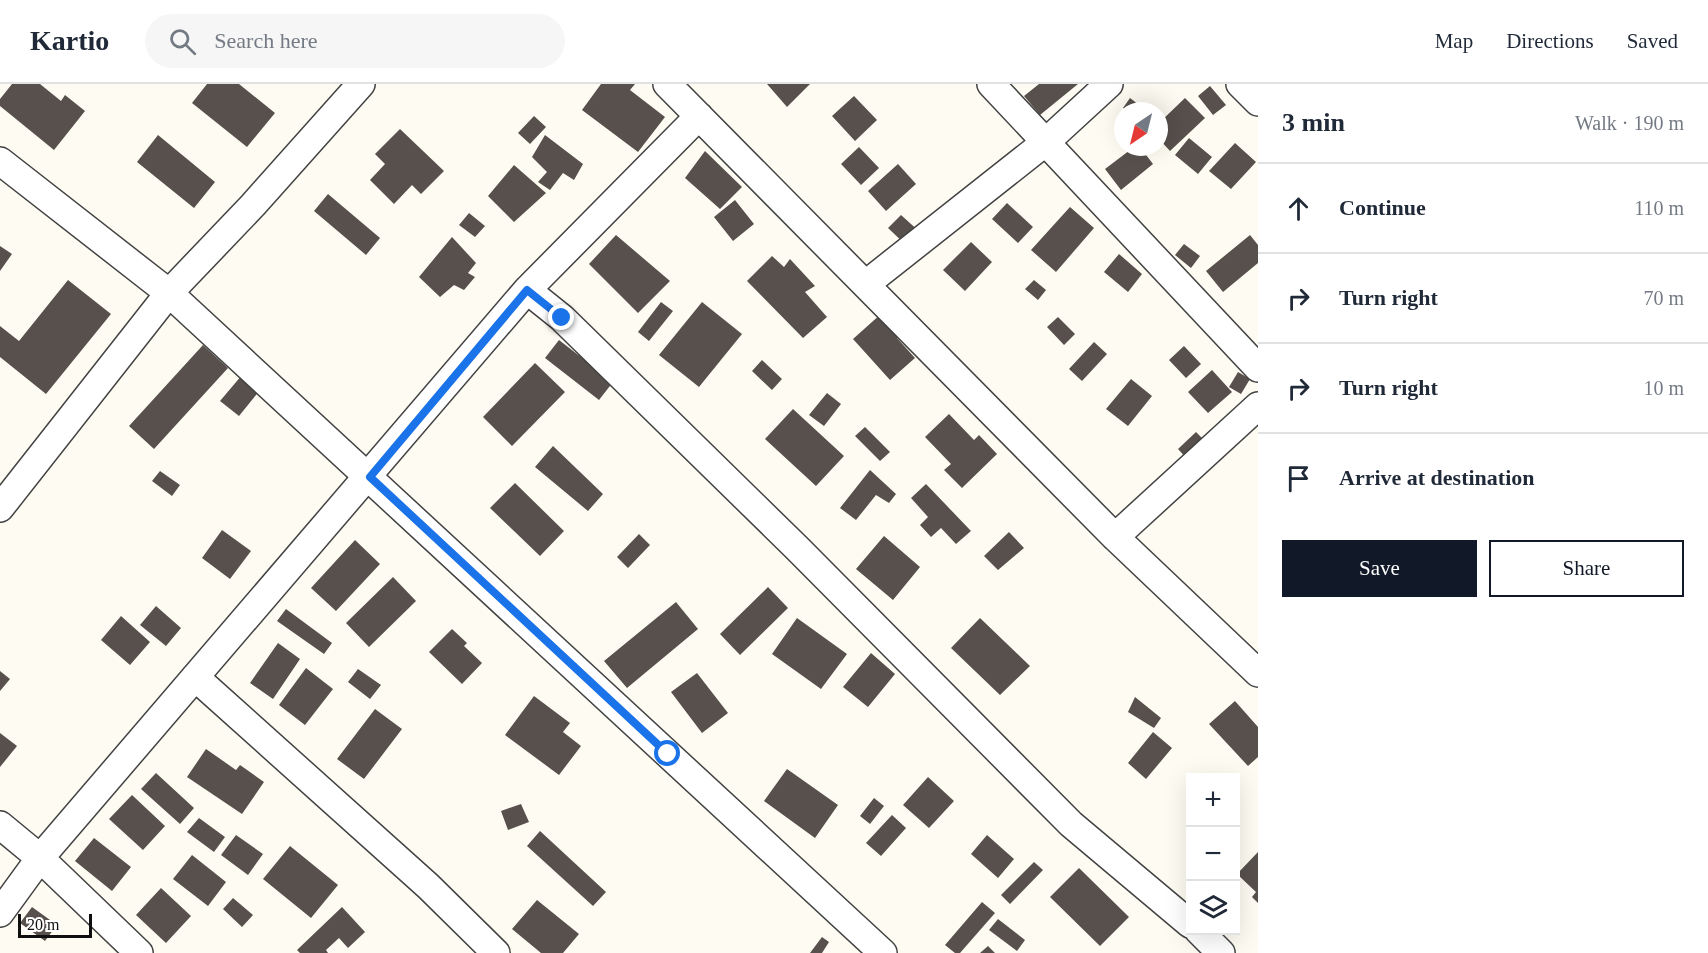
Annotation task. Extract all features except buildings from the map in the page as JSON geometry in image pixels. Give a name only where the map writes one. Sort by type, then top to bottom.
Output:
[{"type":"street","points":[[667,84],[1115,537],[1258,673]]},
{"type":"street","points":[[991,84],[1258,368]]},
{"type":"street","points":[[866,284],[1047,141],[1109,84]]},
{"type":"street","points":[[1240,84],[1258,102]]},
{"type":"street","points":[[1,506],[169,293],[253,205],[358,85]]},
{"type":"street","points":[[0,913],[40,858],[370,477],[527,290],[699,116]]},
{"type":"street","points":[[0,161],[169,293],[883,953]]},
{"type":"street","points":[[527,290],[562,318],[797,548],[1071,824],[1186,920]]},
{"type":"street","points":[[1115,537],[1258,406]]},
{"type":"street","points":[[195,677],[428,886],[496,953]]},
{"type":"street","points":[[0,825],[40,858],[139,953]]},
{"type":"street","points":[[1203,935],[1221,953]]},
{"type":"route","points":[[562,318],[527,290],[370,477],[668,754]]}]
